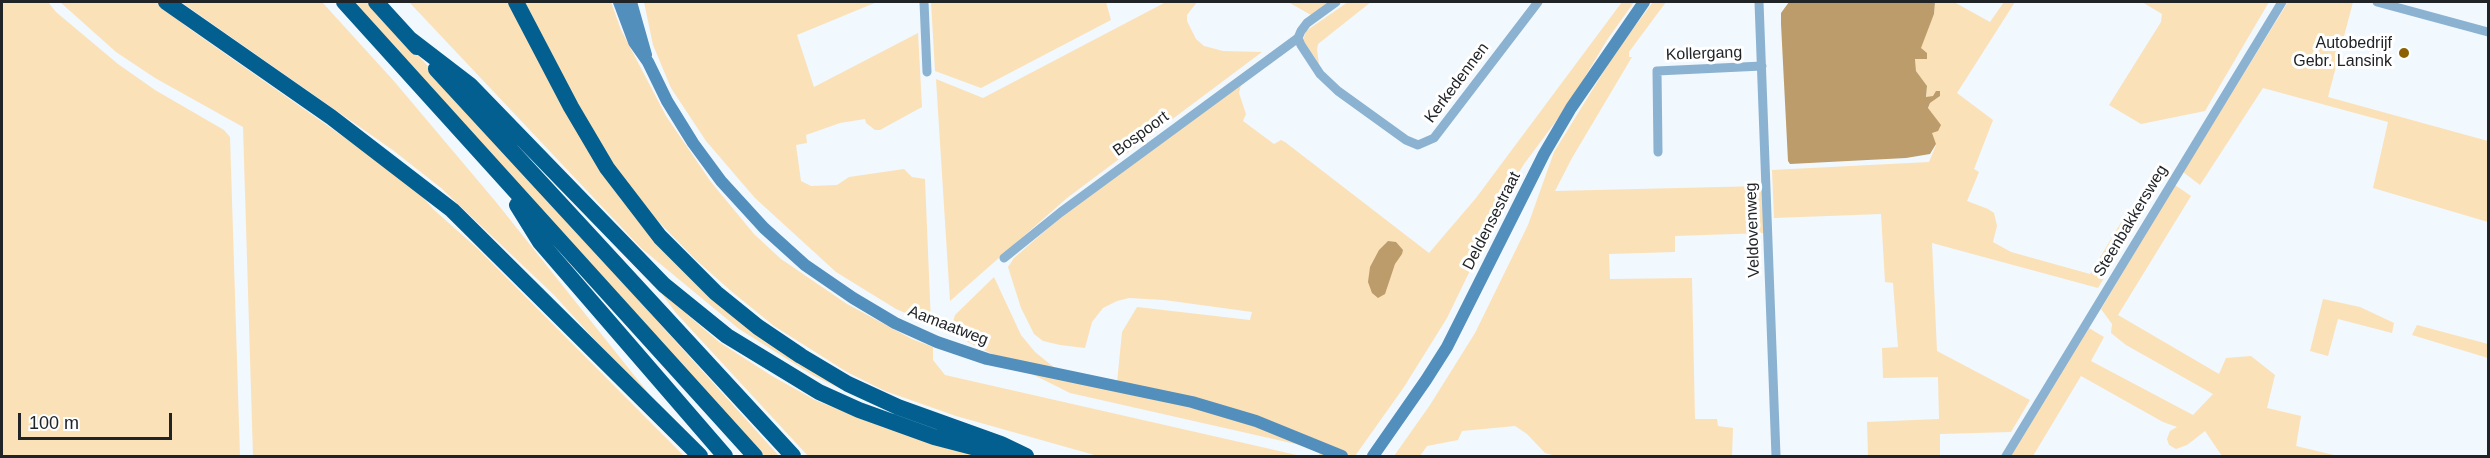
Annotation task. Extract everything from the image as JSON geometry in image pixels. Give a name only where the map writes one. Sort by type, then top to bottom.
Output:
[{"type":"highway","points":[[166,2],[331,117],[452,210],[700,456]]},
{"type":"highway","points":[[344,2],[755,456]]},
{"type":"highway","points":[[376,2],[793,456]]},
{"type":"highway","points":[[516,2],[571,107],[607,168],[660,237],[716,293],[784,345],[848,384],[898,407],[1001,444],[1026,456]]},
{"type":"highway","points":[[410,39],[470,85],[664,285],[728,336],[819,392],[859,410],[934,436],[1006,456]]},
{"type":"highway","points":[[497,171],[540,242],[725,456]]},
{"type":"main road","name":"Aamaatweg","points":[[619,2],[634,42],[648,62],[667,101],[721,182],[764,228],[805,265],[853,298],[895,323],[937,342],[987,359],[1160,395],[1220,410],[1288,433],[1342,456]]},
{"type":"main road","name":"Aamaatweg","points":[[631,2],[648,62]]},
{"type":"main road","name":"Deldensestraat","points":[[1373,456],[1447,346],[1539,164],[1571,108],[1644,2]]},
{"type":"street","points":[[924,2],[927,72]]},
{"type":"street","points":[[1298,38],[1307,23],[1336,2]]},
{"type":"street","name":"Kerkedennen","points":[[1298,38],[1320,74],[1338,91],[1406,140],[1418,145],[1434,138],[1538,2]]},
{"type":"street","name":"Veldovenweg","points":[[1759,2],[1776,456]]},
{"type":"street","name":"Steenbakkersweg","points":[[2006,456],[2282,2]]},
{"type":"street","points":[[2377,2],[2488,32]]},
{"type":"street","name":"Bospoort","points":[[1004,258],[1061,212],[1298,38]]},
{"type":"street","name":"Kollergang","points":[[1658,152],[1657,71],[1762,66]]},
{"type":"shaded area","points":[[2,2],[48,2],[56,12],[118,64],[155,90],[224,130],[230,137],[240,456],[2,456]]},
{"type":"shaded area","points":[[60,2],[158,2],[187,27],[358,147],[422,196],[433,209],[478,249],[684,456],[253,456],[243,127],[155,78],[116,52]]},
{"type":"shaded area","points":[[181,2],[322,2],[393,80],[496,202],[665,414],[554,295],[441,188],[394,151]]},
{"type":"shaded area","points":[[350,2],[370,2],[779,456],[764,456],[758,451]]},
{"type":"shaded area","points":[[409,2],[509,2],[614,190],[659,247],[841,389],[814,376],[739,329],[641,248]]},
{"type":"shaded area","points":[[524,2],[611,2],[621,30],[666,116],[711,182],[754,234],[781,259],[847,304],[912,339],[933,347],[933,360],[945,375],[1301,456],[1098,456],[956,416],[885,391],[847,372],[774,326],[695,259],[655,218],[603,152]]},
{"type":"shaded area","points":[[644,2],[877,2],[797,35],[814,87],[918,33],[922,107],[880,130],[875,130],[866,123],[865,119],[840,123],[806,135],[807,143],[796,145],[801,181],[811,186],[837,185],[849,177],[904,169],[912,177],[925,179],[931,324],[896,309],[836,272],[755,198],[706,141],[671,88],[653,45]]},
{"type":"shaded area","points":[[931,2],[1106,2],[1111,20],[981,88],[935,71]]},
{"type":"shaded area","points":[[1166,2],[1197,2],[1187,15],[1187,21],[1196,39],[1204,46],[1223,51],[1262,52],[1067,198],[950,301],[936,79],[983,98]]},
{"type":"shaded area","points":[[1288,2],[1329,2],[1311,15]]},
{"type":"shaded area","points":[[1348,2],[1371,2],[1318,44],[1319,64],[1303,40],[1306,31]]},
{"type":"shaded area","points":[[1622,2],[1634,2],[1607,40],[1568,105],[1524,164],[1447,318],[1404,387],[1355,456],[1318,456],[1322,450],[1070,393],[958,337],[951,328],[955,315],[994,277],[1021,335],[1035,352],[1071,381],[1117,383],[1122,332],[1137,307],[1250,320],[1252,312],[1164,300],[1129,298],[1103,308],[1092,322],[1085,348],[1060,345],[1043,341],[1034,334],[1021,308],[1008,267],[1014,258],[1062,216],[1242,81],[1239,93],[1246,114],[1243,121],[1274,144],[1281,140],[1285,142],[1429,253],[1476,198]]},
{"type":"shaded area","points":[[1653,2],[1666,2],[1629,52],[1629,57],[1632,57],[1555,191],[1762,186],[1764,233],[1675,236],[1675,252],[1609,254],[1610,279],[1692,278],[1695,419],[1717,419],[1718,426],[1733,428],[1732,456],[1556,456],[1545,453],[1527,434],[1515,426],[1462,431],[1458,440],[1427,446],[1420,456],[1394,456],[1430,405],[1475,333],[1528,225],[1554,152],[1617,50]]},
{"type":"shaded area","points":[[1789,2],[1935,2],[1934,14],[1921,48],[1927,53],[1927,59],[1915,59],[1916,71],[1927,86],[1926,97],[1933,96],[1936,91],[1940,91],[1940,96],[1930,103],[1928,108],[1941,125],[1938,131],[1932,133],[1936,144],[1930,154],[1906,158],[1790,164],[1788,161],[1781,24],[1781,13]]},
{"type":"shaded area","points":[[1935,2],[1954,2],[1990,22],[2004,2],[2015,2],[1957,93],[1993,120],[1974,169],[1979,172],[1967,201],[1994,213],[1997,226],[1993,242],[2011,252],[2090,274],[2128,211],[2141,216],[2098,288],[1932,243],[1937,351],[2030,400],[2011,432],[1940,434],[1940,456],[1868,456],[1867,422],[1939,419],[1938,377],[1883,378],[1882,348],[1898,347],[1893,283],[1885,282],[1881,214],[1774,218],[1772,170],[1929,162],[1936,145],[1932,138],[1928,109],[1930,103],[1940,96],[1926,98],[1927,87],[1916,71],[1915,58],[1926,59],[1920,49],[1934,14]]},
{"type":"shaded area","points":[[2142,2],[2269,2],[2205,111],[2141,124],[2109,105],[2161,22],[2162,14]]},
{"type":"shaded area","points":[[2288,2],[2353,2],[2328,97],[2488,141],[2488,222],[2373,188],[2388,122],[2263,88],[2200,185],[2183,172]]},
{"type":"shaded area","points":[[2175,185],[2191,196],[2118,315],[2219,374],[2226,358],[2251,356],[2275,375],[2267,408],[2301,416],[2296,446],[2338,456],[2222,456],[2205,431],[2187,445],[2176,449],[2169,445],[2167,439],[2170,431],[2177,427],[2163,422],[2081,376],[2033,456],[2011,456],[2089,328],[2104,337],[2091,361],[2193,415],[2213,394],[2126,345],[2111,333],[2112,324],[2101,309]]},
{"type":"shaded area","points":[[1388,241],[1396,242],[1403,250],[1395,264],[1385,294],[1378,298],[1372,293],[1368,282],[1370,267],[1379,250]]},
{"type":"shaded area","points":[[659,290],[719,342],[815,400],[882,427],[982,456],[808,456],[676,313]]},
{"type":"shaded area","points":[[2323,299],[2360,307],[2394,323],[2392,333],[2338,319],[2328,356],[2310,351]]},
{"type":"shaded area","points":[[2417,325],[2488,344],[2488,358],[2412,335]]},
{"type":"place","name":"Autobedrijf Gebr. Lansink","points":[[2404,53]]}]
